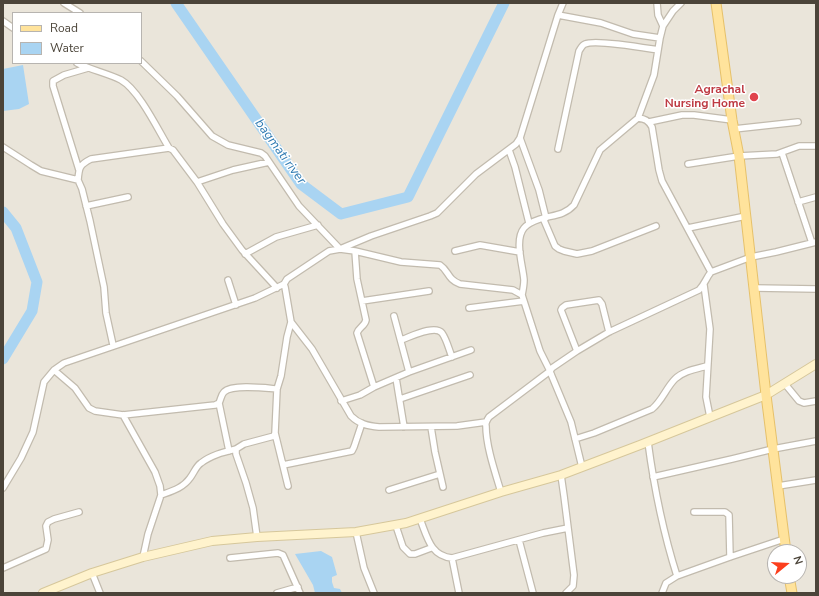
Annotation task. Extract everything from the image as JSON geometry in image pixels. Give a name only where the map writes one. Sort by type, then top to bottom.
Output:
[{"type":"main road","points":[[716,3],[739,156],[785,544]]},
{"type":"street","points":[[64,3],[78,12]]},
{"type":"street","points":[[3,488],[21,458],[33,432],[44,382],[54,370],[64,363],[113,345],[169,328],[255,298],[284,284],[292,275],[329,251],[437,213],[476,174],[509,150],[520,138],[563,3]]},
{"type":"street","points":[[657,3],[658,15],[663,26]]},
{"type":"street","points":[[582,467],[571,422],[538,345],[523,298],[524,280],[520,252],[522,231],[529,223],[563,214],[570,209],[574,205],[600,150],[638,118],[654,75],[663,26],[673,11],[681,3]]},
{"type":"street","points":[[558,15],[601,23],[633,34],[660,38]]},
{"type":"street","points":[[3,21],[12,27]]},
{"type":"street","points":[[558,149],[581,46],[590,42],[658,50]]},
{"type":"street","points":[[142,62],[177,96],[212,136],[228,144],[261,153],[265,156],[299,206],[340,248],[401,262],[440,265],[450,278],[460,284],[513,290],[523,298]]},
{"type":"street","points":[[79,64],[120,80],[128,85],[139,99],[169,148],[173,150],[197,182],[222,224],[245,254],[277,288]]},
{"type":"street","points":[[79,170],[53,86],[53,80],[88,68]]},
{"type":"street","points":[[649,122],[688,115],[733,124],[798,122]]},
{"type":"street","points":[[638,118],[649,122],[652,127],[662,181],[711,272]]},
{"type":"street","points":[[520,138],[539,190],[545,218],[555,246],[564,252],[577,254],[592,251],[656,226]]},
{"type":"street","points":[[688,164],[739,156],[766,156],[782,153],[799,146],[816,146]]},
{"type":"street","points":[[3,147],[41,171],[78,180]]},
{"type":"street","points":[[113,345],[106,313],[104,287],[82,189],[78,180],[79,170],[81,164],[91,159],[169,148]]},
{"type":"street","points":[[509,150],[516,167],[529,223]]},
{"type":"street","points":[[710,417],[706,396],[710,329],[704,285],[707,276],[711,272],[751,257],[814,242],[798,202],[782,153]]},
{"type":"street","points":[[197,182],[233,170],[269,162]]},
{"type":"street","points":[[86,206],[128,196]]},
{"type":"street","points":[[798,202],[816,197]]},
{"type":"street","points":[[688,228],[746,216]]},
{"type":"street","points":[[245,254],[283,234],[296,232],[318,225]]},
{"type":"street","points":[[455,251],[480,245],[520,252]]},
{"type":"street","points":[[355,251],[357,279],[366,320],[365,324],[358,329],[357,333],[374,387]]},
{"type":"street","points":[[228,280],[236,305]]},
{"type":"street","points":[[284,284],[291,322],[287,336],[281,376],[277,389],[275,432],[288,486]]},
{"type":"street","points":[[501,492],[490,452],[486,426],[486,422],[489,417],[552,368],[577,351],[609,332],[699,290],[704,285]]},
{"type":"street","points":[[755,288],[816,288]]},
{"type":"street","points":[[362,301],[429,291]]},
{"type":"street","points":[[470,308],[523,298]]},
{"type":"street","points":[[577,351],[561,310],[566,305],[599,300],[602,304],[609,332]]},
{"type":"street","points":[[394,316],[409,372]]},
{"type":"street","points":[[291,322],[312,349],[341,401],[356,421],[378,427],[457,426],[486,422]]},
{"type":"street","points":[[401,340],[431,330],[437,330],[442,332],[445,337],[452,357]]},
{"type":"street","points":[[341,401],[360,395],[374,387],[409,372],[471,350]]},
{"type":"street","points":[[43,593],[92,573],[143,557],[212,541],[356,532],[396,526],[420,519],[501,492],[560,475],[648,442],[766,395],[816,364]]},
{"type":"street","points":[[576,438],[594,433],[652,409],[658,404],[676,378],[684,373],[707,366]]},
{"type":"street","points":[[54,370],[75,388],[89,408],[94,411],[123,415],[215,405],[219,403]]},
{"type":"street","points":[[400,399],[470,375]]},
{"type":"street","points":[[396,378],[404,427]]},
{"type":"street","points":[[785,384],[799,401],[804,403],[816,400]]},
{"type":"street","points":[[229,451],[219,403],[222,394],[230,388],[257,387],[277,389]]},
{"type":"street","points":[[123,415],[155,472],[160,486],[161,495],[148,534],[143,557]]},
{"type":"street","points":[[283,465],[352,451],[362,423]]},
{"type":"street","points":[[431,427],[443,487]]},
{"type":"street","points":[[161,495],[178,489],[183,485],[191,478],[201,462],[216,454],[236,449],[244,444],[274,436],[275,432]]},
{"type":"street","points":[[653,477],[773,449],[816,441]]},
{"type":"street","points":[[648,442],[653,477],[666,538],[677,576]]},
{"type":"street","points":[[236,449],[237,459],[253,508],[257,537]]},
{"type":"street","points":[[389,490],[440,474]]},
{"type":"street","points":[[560,475],[574,582],[573,586],[566,593]]},
{"type":"street","points":[[778,486],[816,480]]},
{"type":"street","points":[[694,512],[714,511],[725,512],[729,515],[730,557]]},
{"type":"street","points":[[3,568],[46,549],[48,540],[46,526],[48,522],[79,512]]},
{"type":"street","points":[[420,519],[431,548],[446,557],[452,558],[543,533],[568,528]]},
{"type":"street","points":[[396,526],[403,547],[410,554],[415,554],[431,548]]},
{"type":"street","points":[[356,532],[364,568],[374,593]]},
{"type":"street","points":[[662,593],[666,583],[677,576],[784,539]]},
{"type":"street","points":[[518,540],[533,593]]},
{"type":"street","points":[[230,558],[278,553],[283,555],[299,590],[277,593]]},
{"type":"street","points":[[452,558],[459,593]]},
{"type":"street","points":[[92,573],[100,593]]},
{"type":"shaded area","points":[[3,3],[816,3],[816,593],[3,593]]},
{"type":"water","points":[[23,65],[29,104],[19,109],[3,111],[3,69]]},
{"type":"water","points":[[321,551],[332,557],[337,575],[332,577],[332,582],[334,588],[340,589],[342,593],[315,593],[313,585],[295,554]]},
{"type":"waterway","name":"bagmati river","points":[[176,3],[301,184],[341,214],[408,197],[504,3]]},
{"type":"waterway","name":"bagmati river","points":[[3,212],[16,228],[37,282],[32,311],[3,359]]},
{"type":"place","name":"Agrachal Nursing Home","points":[[754,97]]}]
